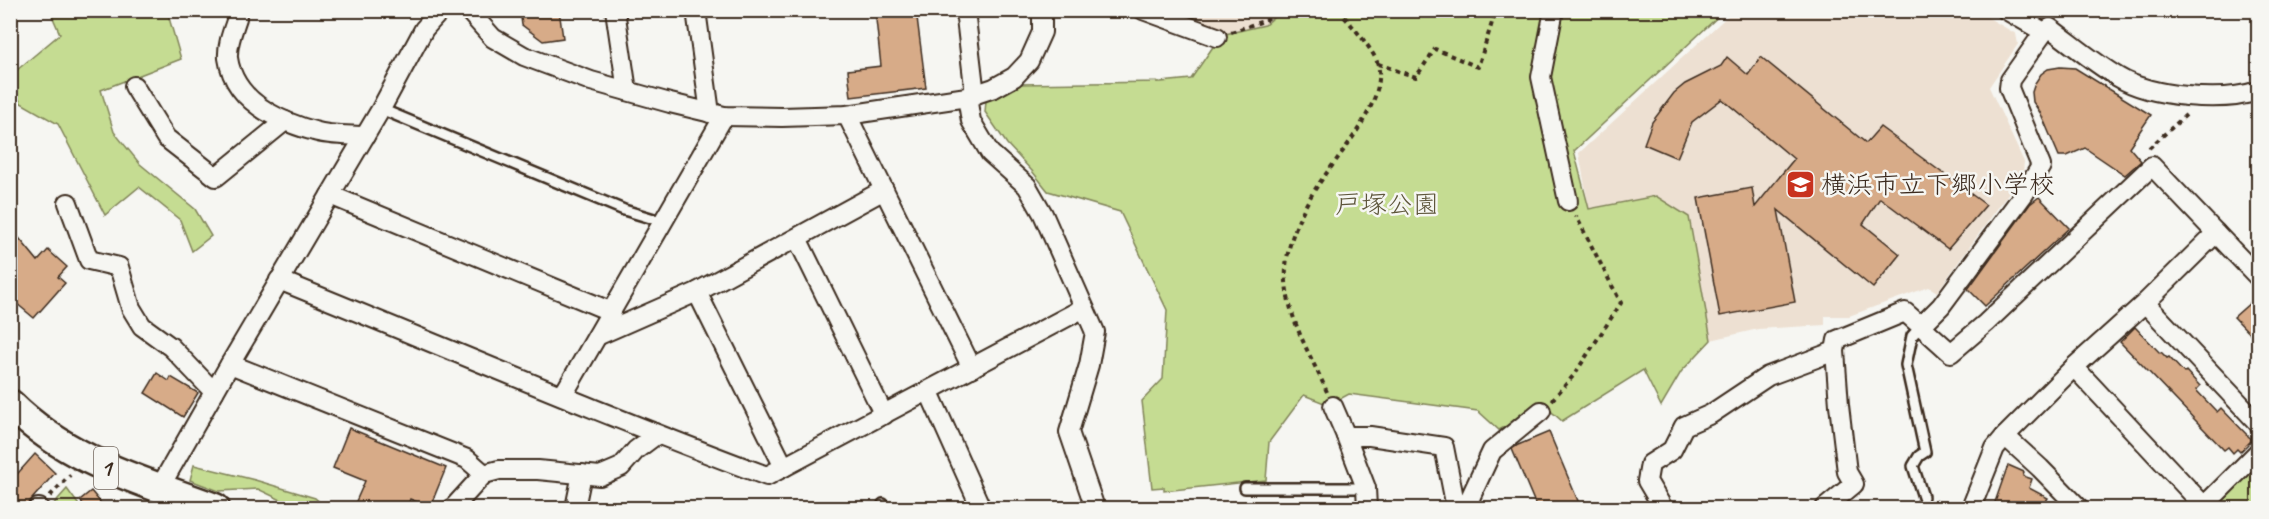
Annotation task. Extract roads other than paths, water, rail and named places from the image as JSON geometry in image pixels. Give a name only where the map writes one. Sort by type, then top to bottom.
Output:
[{"type":"highway","name":"1","points":[[10,404],[47,435],[83,458],[112,471],[215,508]]},
{"type":"street","points":[[160,487],[381,109],[424,29],[441,10]]},
{"type":"street","points":[[468,10],[494,38],[524,56],[581,77],[717,114],[782,117],[847,115],[971,96],[994,88],[1014,77],[1029,61],[1042,32],[1042,10]]},
{"type":"street","points":[[615,10],[627,91]]},
{"type":"street","points":[[563,395],[664,222],[717,114],[696,10]]},
{"type":"street","points":[[965,10],[971,121],[990,153],[1027,186],[1043,214],[1095,332],[1089,365],[1069,432],[1095,508]]},
{"type":"street","points":[[1143,10],[1216,37]]},
{"type":"street","points":[[1554,10],[1541,77],[1568,201]]},
{"type":"street","points":[[2010,12],[2043,32]]},
{"type":"street","points":[[238,14],[229,43],[228,58],[234,78],[246,96],[272,116],[316,132],[365,136]]},
{"type":"street","points":[[1921,326],[1941,306],[2024,194],[2041,166],[2009,88],[2010,80],[2043,32],[2050,28],[2119,78],[2149,89],[2205,97],[2228,97],[2259,91]]},
{"type":"street","points":[[134,86],[166,138],[216,177],[285,121]]},
{"type":"street","points":[[847,115],[972,368]]},
{"type":"street","points":[[1825,508],[1854,484],[1847,472],[1835,351],[1837,340],[1905,312],[1951,353],[2152,166],[2216,233],[2256,269]]},
{"type":"street","points":[[597,336],[697,292],[884,190]]},
{"type":"street","points":[[330,195],[612,312]]},
{"type":"street","points":[[68,203],[89,260],[119,267],[131,308],[142,326],[171,347],[214,392]]},
{"type":"street","points":[[1971,508],[1995,448],[2005,436],[2074,367],[2145,303],[2216,233]]},
{"type":"street","points":[[797,238],[884,415]]},
{"type":"street","points":[[279,280],[656,435],[767,476],[1084,308]]},
{"type":"street","points":[[697,292],[784,467]]},
{"type":"street","points":[[2145,303],[2259,423]]},
{"type":"street","points":[[1663,508],[1647,481],[1650,464],[1672,450],[1684,426],[1711,414],[1767,376],[1835,351]]},
{"type":"street","points":[[230,364],[467,459],[484,474]]},
{"type":"street","points":[[2074,367],[2204,506],[2259,452]]},
{"type":"street","points":[[929,392],[981,508]]},
{"type":"street","points":[[1333,406],[1366,488],[1367,508]]},
{"type":"street","points":[[1468,508],[1471,496],[1492,452],[1541,411]]},
{"type":"street","points":[[453,508],[484,474],[499,470],[538,470],[600,476],[621,467],[636,450],[656,435]]},
{"type":"street","points":[[1346,436],[1370,436],[1444,447],[1456,508]]},
{"type":"street","points":[[2005,436],[2079,508]]},
{"type":"street","points":[[575,508],[582,474]]},
{"type":"lane","points":[[381,109],[624,210],[664,222]]},
{"type":"lane","points":[[1921,326],[1912,336],[1906,365],[1925,452],[1919,456],[1913,466],[1923,497]]},
{"type":"lane","points":[[1245,488],[1366,488]]},
{"type":"place","name":"横浜市立下郷小学校","points":[[1800,184]]},
{"type":"park label","name":"戸塚公園","points":[[1387,204]]}]
